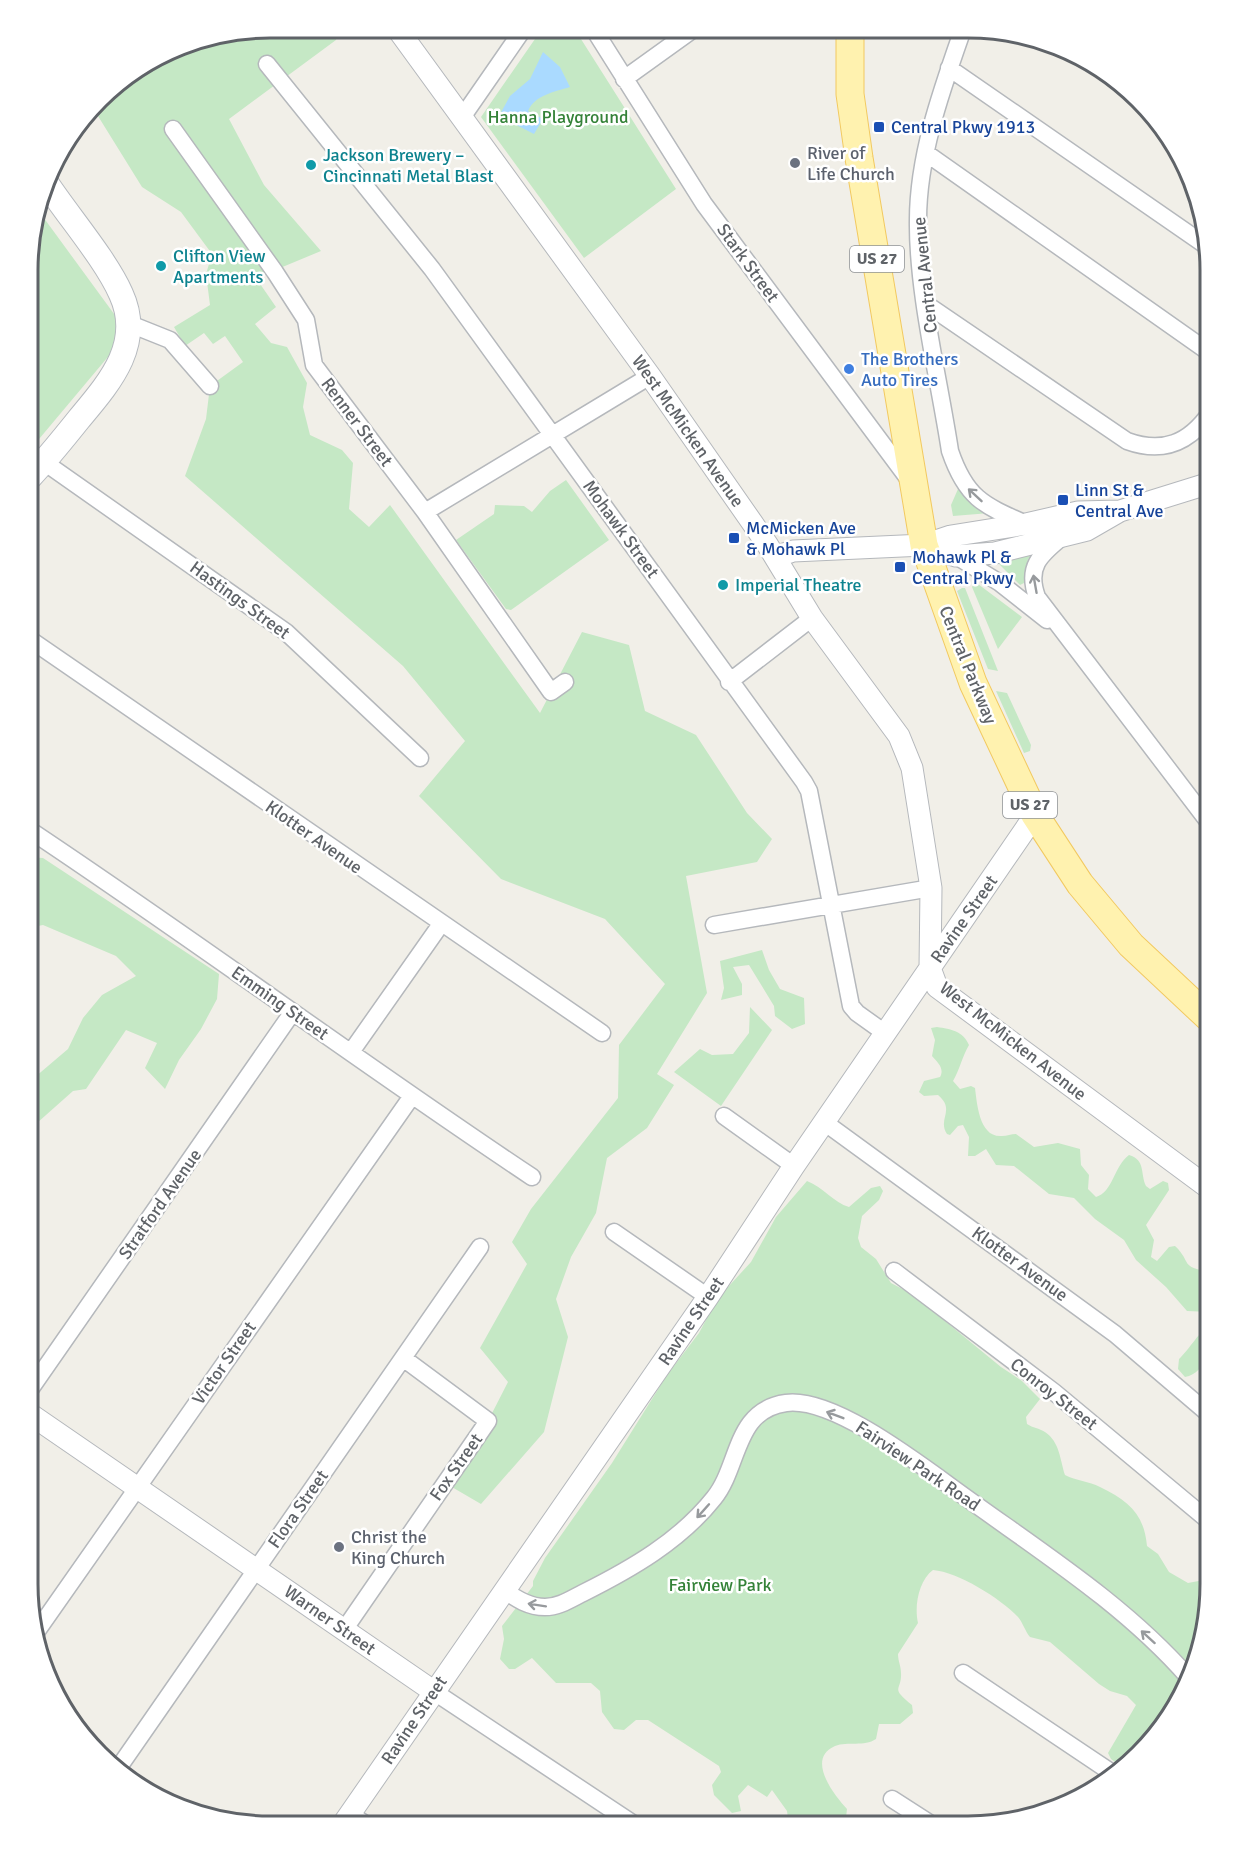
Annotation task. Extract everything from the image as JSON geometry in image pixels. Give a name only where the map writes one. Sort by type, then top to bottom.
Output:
[{"type":"main road","name":"Central Parkway","points":[[850,38],[850,94],[859,158],[924,545],[973,683],[1035,815],[1080,884],[1111,924],[1200,1009]]},
{"type":"main road","points":[[38,469],[111,380],[123,357],[130,324],[127,309],[115,282],[52,191]]},
{"type":"street","name":"West McMicken Avenue","points":[[404,38],[650,376],[775,557],[812,618],[900,736],[907,752],[931,888],[930,968],[937,987],[1200,1181]]},
{"type":"street","points":[[461,119],[517,38]]},
{"type":"street","name":"Stark Street","points":[[599,38],[705,204],[888,455],[916,488]]},
{"type":"street","points":[[624,79],[681,38]]},
{"type":"street","name":"Central Avenue","points":[[960,38],[949,68],[926,153],[918,220],[926,304],[950,451],[961,481],[986,505],[1026,525]]},
{"type":"street","name":"Mohawk Street","points":[[267,64],[432,269],[809,791],[851,1006],[885,1033]]},
{"type":"street","points":[[949,68],[1198,240]]},
{"type":"street","name":"Renner Street","points":[[173,129],[275,272],[306,320],[314,365],[424,512],[551,692],[565,682]]},
{"type":"street","points":[[926,153],[1200,346]]},
{"type":"street","points":[[926,304],[1133,443],[1153,447],[1178,443],[1200,428]]},
{"type":"street","points":[[130,324],[170,340],[210,386]]},
{"type":"street","points":[[424,512],[650,376]]},
{"type":"street","name":"Hastings Street","points":[[38,471],[286,632],[420,758]]},
{"type":"street","points":[[956,556],[995,553],[1087,530],[1120,511],[1200,486]]},
{"type":"street","points":[[775,557],[793,551],[924,545],[951,536],[1026,525],[1078,512],[1120,511]]},
{"type":"street","points":[[1063,536],[1038,560],[1032,584],[1037,597],[1200,811]]},
{"type":"street","points":[[924,545],[956,556],[1000,583],[1064,633]]},
{"type":"street","points":[[729,682],[812,618]]},
{"type":"street","name":"Klotter Avenue","points":[[38,645],[602,1033]]},
{"type":"street","name":"Ravine Street","points":[[356,1816],[433,1691],[708,1297],[794,1166],[1035,815]]},
{"type":"street","name":"Emming Street","points":[[38,836],[154,913],[292,1013],[532,1178]]},
{"type":"street","points":[[714,925],[931,888]]},
{"type":"street","points":[[351,1052],[441,924]]},
{"type":"street","name":"Stratford Avenue","points":[[38,1378],[292,1013]]},
{"type":"street","name":"Victor Street","points":[[41,1625],[412,1096]]},
{"type":"street","points":[[724,1116],[794,1166]]},
{"type":"street","name":"Klotter Avenue","points":[[824,1122],[1096,1320],[1200,1406]]},
{"type":"street","points":[[614,1232],[708,1297]]},
{"type":"street","name":"Flora Street","points":[[122,1762],[480,1248]]},
{"type":"street","name":"Conroy Street","points":[[894,1271],[1054,1392],[1200,1514]]},
{"type":"street","name":"Fox Street","points":[[344,1630],[488,1421],[403,1358]]},
{"type":"street","name":"Fairview Park Road","points":[[504,1590],[531,1605],[554,1606],[628,1569],[678,1535],[713,1499],[727,1477],[744,1429],[753,1418],[770,1407],[785,1403],[802,1403],[847,1419],[902,1452],[1124,1616],[1182,1671]]},
{"type":"street","name":"Warner Street","points":[[38,1420],[433,1691],[620,1816]]},
{"type":"street","points":[[963,1673],[1106,1769]]},
{"type":"street","points":[[892,1799],[918,1816]]},
{"type":"green space","points":[[255,38],[337,38],[229,119],[264,185],[321,251],[256,278],[276,307],[255,324],[271,343],[287,347],[307,383],[303,407],[310,435],[342,450],[353,463],[349,509],[369,527],[390,505],[540,713],[582,632],[629,645],[645,711],[696,735],[747,813],[772,839],[757,862],[686,876],[707,993],[657,1074],[674,1085],[647,1128],[607,1158],[596,1213],[571,1257],[556,1299],[568,1337],[544,1432],[481,1504],[445,1483],[488,1421],[508,1382],[480,1348],[527,1264],[512,1242],[531,1209],[618,1098],[619,1045],[665,984],[605,919],[501,879],[419,796],[465,741],[403,666],[185,476],[206,419],[210,386],[243,362],[225,336],[213,344],[204,333],[185,346],[174,327],[210,305],[206,274],[212,254],[181,212],[142,187],[97,115],[128,86],[167,61],[210,45]]},
{"type":"green space","name":"Hanna Playground","points":[[580,38],[676,189],[584,258],[481,117],[535,39]]},
{"type":"green space","points":[[43,218],[128,333],[38,440],[38,255]]},
{"type":"green space","points":[[566,480],[609,540],[511,610],[506,609],[456,540],[494,514],[495,505],[524,506],[532,512],[550,491]]},
{"type":"green space","points":[[958,489],[990,513],[953,516],[951,505]]},
{"type":"green space","points":[[1035,552],[1028,559],[1024,583],[1020,585],[997,562]]},
{"type":"green space","points":[[974,583],[1022,617],[998,649],[972,587]]},
{"type":"green space","points":[[965,588],[998,671],[988,669],[957,591]]},
{"type":"green space","points":[[996,691],[1007,693],[1031,745],[1030,751],[1024,753]]},
{"type":"green space","points":[[38,858],[43,858],[219,974],[217,999],[201,1029],[179,1060],[165,1089],[145,1068],[157,1043],[126,1030],[86,1089],[73,1091],[38,1122],[38,1074],[68,1049],[83,1018],[102,995],[136,976],[116,956],[43,925],[38,926]]},
{"type":"green space","points":[[762,950],[769,970],[780,989],[804,998],[805,1024],[792,1029],[775,1016],[774,1006],[749,965],[733,967],[742,984],[742,995],[721,1000],[724,988],[720,961]]},
{"type":"green space","points":[[750,1007],[772,1030],[721,1106],[674,1072],[700,1049],[712,1055],[733,1054],[749,1033]]},
{"type":"green space","points":[[931,1028],[952,1030],[960,1034],[969,1045],[953,1081],[960,1089],[971,1086],[975,1088],[984,1126],[994,1135],[1016,1134],[1034,1147],[1058,1143],[1080,1149],[1081,1165],[1089,1175],[1088,1189],[1096,1197],[1106,1190],[1129,1155],[1138,1160],[1146,1186],[1150,1189],[1163,1181],[1168,1183],[1169,1190],[1146,1225],[1154,1240],[1151,1257],[1157,1261],[1169,1247],[1175,1246],[1190,1266],[1200,1270],[1200,1312],[1187,1311],[1166,1287],[1136,1260],[1124,1240],[1095,1219],[1074,1198],[1049,1194],[1014,1166],[996,1165],[986,1149],[975,1156],[968,1156],[969,1137],[963,1125],[958,1126],[950,1135],[947,1134],[944,1129],[946,1105],[943,1100],[938,1095],[924,1096],[919,1092],[924,1081],[940,1077],[942,1071],[932,1056],[935,1040]]},
{"type":"green space","name":"Fairview Park","points":[[807,1181],[849,1207],[871,1188],[880,1186],[883,1191],[879,1200],[862,1216],[858,1238],[861,1247],[876,1259],[891,1283],[912,1294],[1001,1367],[1022,1381],[1040,1399],[1026,1417],[1027,1424],[1045,1432],[1054,1441],[1065,1475],[1096,1485],[1127,1503],[1142,1525],[1147,1546],[1158,1554],[1169,1572],[1188,1583],[1200,1581],[1198,1613],[1192,1643],[1176,1686],[1151,1725],[1115,1762],[1108,1753],[1136,1705],[1127,1696],[1110,1691],[1099,1684],[1050,1642],[1030,1637],[1018,1617],[990,1594],[966,1581],[933,1570],[924,1580],[919,1594],[918,1623],[898,1654],[901,1679],[898,1689],[912,1705],[913,1713],[900,1724],[879,1724],[876,1739],[835,1746],[826,1752],[823,1760],[822,1768],[825,1778],[847,1809],[846,1816],[788,1816],[787,1811],[772,1790],[767,1797],[748,1785],[738,1796],[741,1811],[732,1813],[714,1795],[712,1785],[721,1772],[719,1766],[648,1720],[636,1720],[624,1730],[614,1729],[602,1712],[600,1691],[591,1683],[556,1683],[532,1658],[515,1669],[509,1669],[500,1659],[504,1639],[502,1626],[533,1586],[533,1581],[545,1558],[612,1463],[667,1375],[699,1333],[717,1299],[751,1262],[776,1217]]},
{"type":"green space","points":[[1200,1335],[1200,1368],[1185,1377],[1178,1369],[1179,1359]]},
{"type":"water","points":[[543,52],[560,67],[570,87],[546,95],[531,106],[528,111],[543,119],[534,134],[499,116],[510,96],[530,79]]},
{"type":"place","name":"Central Pkwy 1913","points":[[879,127]]},
{"type":"place","name":"River of Life Church","points":[[795,163]]},
{"type":"place","name":"Jackson Brewery – Cincinnati Metal Blast","points":[[311,165]]},
{"type":"place","name":"Clifton View Apartments","points":[[161,266]]},
{"type":"place","name":"The Brothers Auto Tires","points":[[849,369]]},
{"type":"place","name":"Linn St & Central Ave","points":[[1063,500]]},
{"type":"place","name":"McMicken Ave & Mohawk Pl","points":[[734,538]]},
{"type":"place","name":"Mohawk Pl & Central Pkwy","points":[[900,567]]},
{"type":"place","name":"Imperial Theatre","points":[[723,585]]},
{"type":"place","name":"Christ the King Church","points":[[339,1547]]}]
